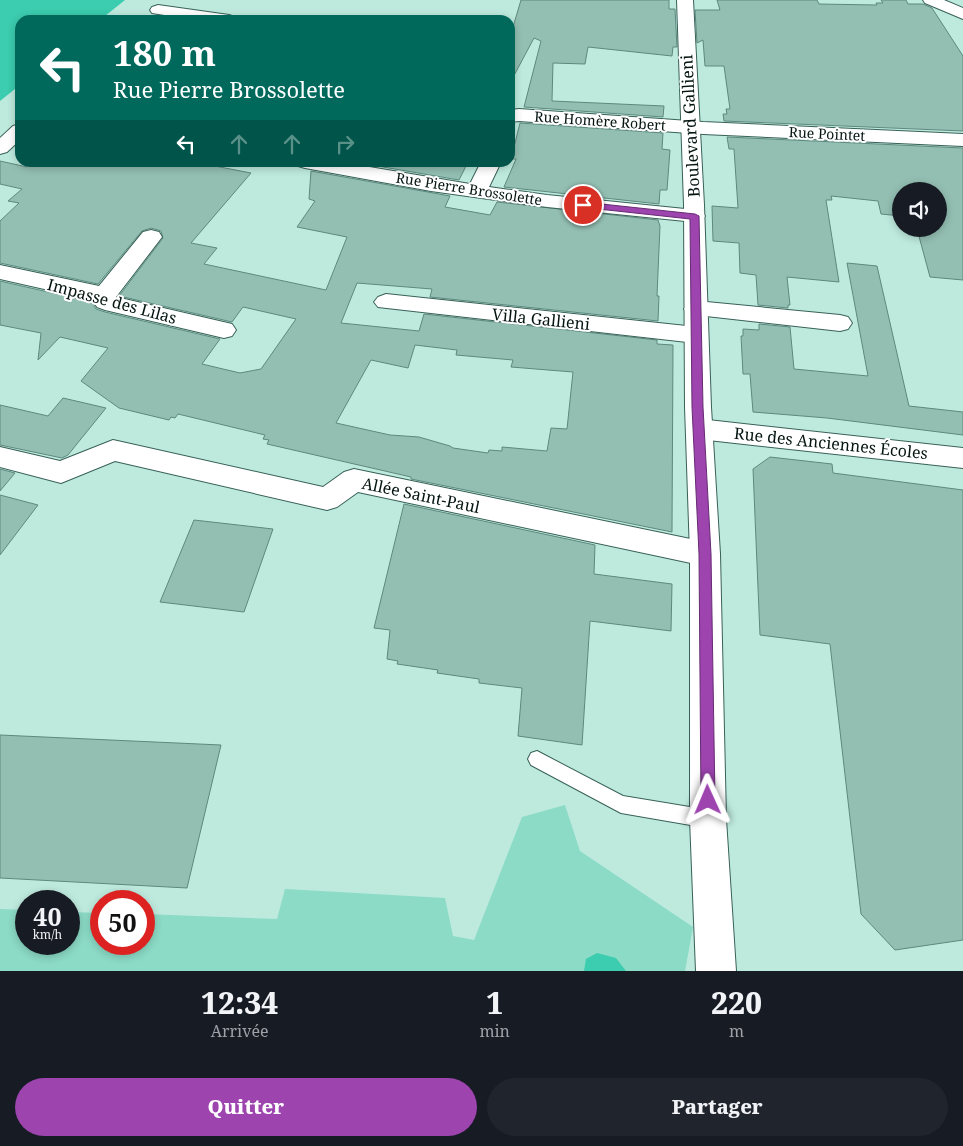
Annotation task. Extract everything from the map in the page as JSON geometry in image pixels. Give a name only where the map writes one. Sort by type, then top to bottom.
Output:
[{"type":"street","name":"Boulevard Gallieni","points":[[685,0],[695,216],[699,429],[705,554],[708,819],[716,971]]},
{"type":"street","points":[[932,0],[963,14]]},
{"type":"street","points":[[159,10],[194,15]]},
{"type":"street","name":"Rue Homère Robert","points":[[515,115],[690,127]]},
{"type":"street","name":"Rue Pointet","points":[[690,127],[963,140]]},
{"type":"street","points":[[0,148],[15,134]]},
{"type":"street","name":"Rue Pierre Brossolette","points":[[332,167],[431,185],[547,201],[695,216]]},
{"type":"street","points":[[477,190],[488,167]]},
{"type":"street","points":[[104,295],[151,237]]},
{"type":"street","name":"Impasse des Lilas","points":[[0,272],[104,295],[105,302],[224,330]]},
{"type":"street","name":"Villa Gallieni","points":[[386,302],[696,322],[840,323]]},
{"type":"street","name":"Rue des Anciennes Écoles","points":[[699,429],[963,458]]},
{"type":"street","name":"Allée Saint-Paul","points":[[0,457],[61,472],[113,450],[328,499],[354,480],[705,554]]},
{"type":"lane","points":[[537,758],[621,804],[708,819]]},
{"type":"shaded area","points":[[0,0],[125,0],[106,15],[15,15],[15,89],[0,101]]},
{"type":"shaded area","points":[[565,805],[580,851],[693,927],[685,971],[0,971],[0,909],[15,910],[15,955],[80,955],[80,912],[90,913],[90,955],[155,955],[155,914],[277,919],[285,889],[445,898],[453,936],[474,940],[522,817]]},
{"type":"shaded area","points":[[597,953],[616,958],[626,971],[584,971],[586,959]]},
{"type":"building","points":[[521,0],[669,0],[669,9],[675,9],[677,47],[673,47],[672,56],[588,47],[585,64],[553,63],[552,101],[664,106],[663,117],[524,107],[541,41],[534,38],[515,74],[515,20]]},
{"type":"building","points":[[717,0],[817,0],[819,4],[877,5],[876,3],[883,3],[881,0],[906,0],[908,4],[923,4],[932,8],[963,56],[963,131],[724,121],[723,114],[727,114],[726,109],[730,109],[724,66],[705,66],[703,40],[697,43],[695,10],[720,10]]},
{"type":"building","points":[[520,123],[663,133],[662,149],[670,150],[667,190],[660,190],[659,204],[504,187],[513,167],[515,167],[515,143]]},
{"type":"building","points":[[727,137],[963,148],[963,280],[930,277],[919,237],[947,237],[947,182],[892,182],[892,215],[881,214],[878,201],[831,196],[832,200],[826,200],[839,282],[787,277],[790,305],[788,305],[788,308],[758,305],[756,275],[740,273],[739,243],[713,241],[712,206],[738,208],[734,149],[729,149]]},
{"type":"building","points":[[0,161],[15,164],[15,167],[220,167],[251,173],[191,243],[217,248],[204,264],[326,290],[347,237],[297,227],[315,201],[309,199],[311,171],[450,196],[445,207],[490,215],[497,202],[658,220],[660,226],[657,296],[659,296],[658,321],[430,297],[432,289],[357,283],[341,323],[419,331],[424,314],[657,340],[657,344],[673,345],[672,532],[411,479],[411,477],[267,444],[269,440],[263,439],[265,435],[178,414],[175,418],[171,417],[169,420],[119,408],[81,381],[108,348],[60,337],[38,360],[41,333],[0,325],[0,281],[92,302],[96,309],[105,312],[220,339],[202,364],[240,373],[261,369],[296,319],[243,307],[232,322],[119,296],[163,238],[161,231],[151,228],[142,231],[98,284],[0,263],[0,221],[19,203],[8,201],[22,189],[0,184]],"holes":[[[415,345],[457,350],[456,355],[513,360],[511,367],[573,372],[567,429],[551,428],[547,451],[502,447],[502,451],[489,450],[488,453],[453,448],[419,437],[390,435],[336,423],[371,360],[408,368]]]},
{"type":"building","points":[[383,167],[466,167],[459,180]]},
{"type":"building","points":[[847,263],[877,266],[909,406],[963,412],[963,435],[827,418],[753,412],[750,374],[743,374],[741,336],[743,336],[743,329],[759,330],[759,324],[790,327],[794,369],[868,376]]},
{"type":"building","points":[[63,398],[106,408],[68,455],[62,458],[0,445],[0,405],[48,416]]},
{"type":"building","points":[[770,457],[832,464],[833,473],[963,490],[963,940],[895,950],[861,914],[830,644],[760,635],[753,469]]},
{"type":"building","points":[[0,469],[15,473],[0,491]]},
{"type":"building","points":[[0,495],[38,505],[0,555]]},
{"type":"building","points":[[404,504],[595,545],[594,574],[672,584],[671,631],[590,621],[582,745],[518,736],[522,688],[479,683],[479,679],[437,673],[438,670],[397,664],[398,661],[387,659],[390,630],[374,628]]},
{"type":"building","points":[[194,520],[273,529],[244,612],[160,602]]},
{"type":"building","points":[[0,735],[221,745],[187,888],[0,878]]},
{"type":"route","points":[[583,205],[695,216],[698,407],[705,554],[708,800]]}]
